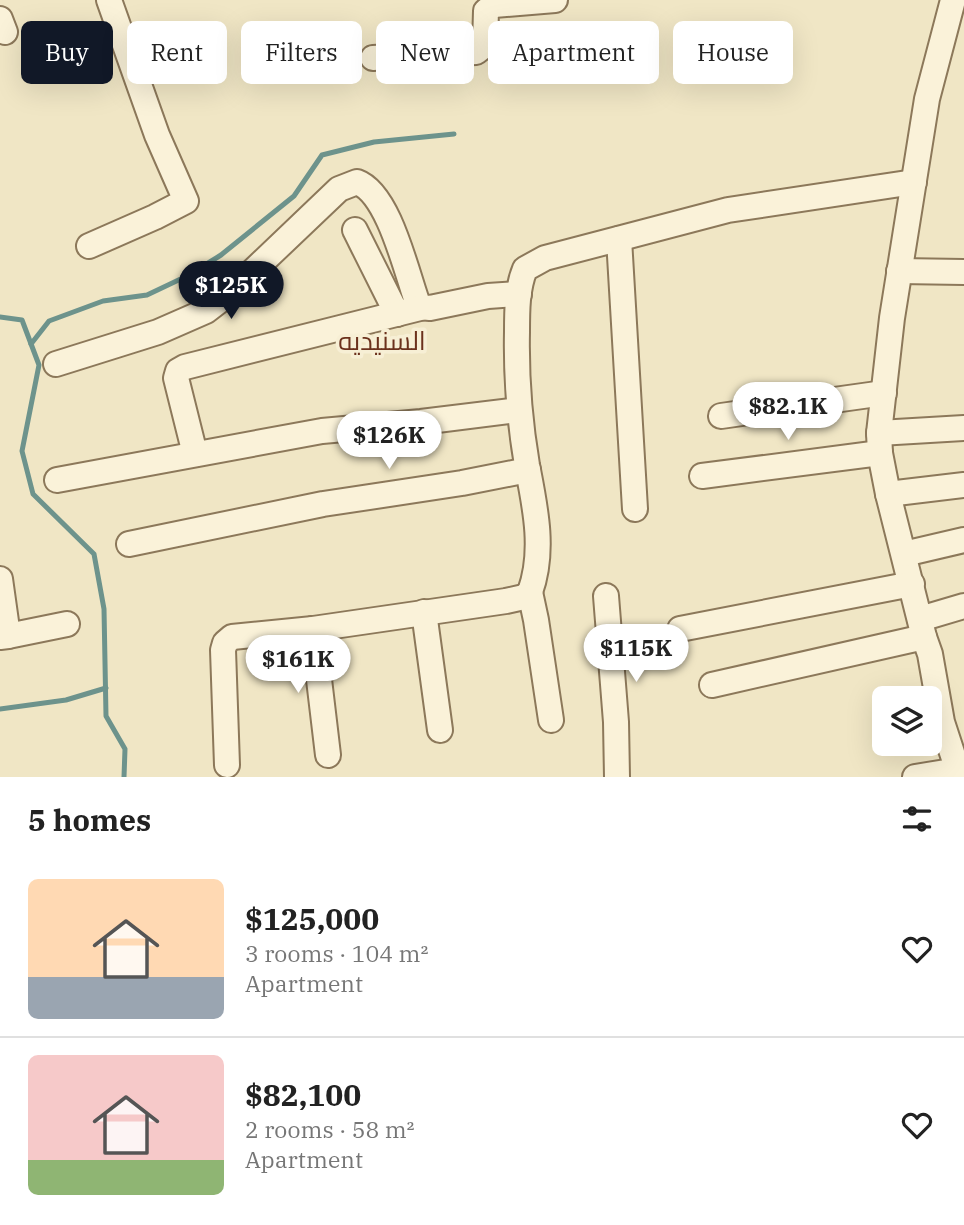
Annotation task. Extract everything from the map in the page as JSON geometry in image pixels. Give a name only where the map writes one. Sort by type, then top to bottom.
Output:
[{"type":"street","points":[[89,246],[186,201],[157,135],[109,0]]},
{"type":"street","points":[[373,58],[476,52],[485,45],[486,10],[494,5],[555,0]]},
{"type":"street","points":[[915,777],[959,774],[942,722],[930,654],[888,494],[880,443],[899,271],[927,99],[953,0]]},
{"type":"street","points":[[56,364],[167,328],[206,312],[339,190],[357,182],[367,186],[394,231],[408,311]]},
{"type":"street","points":[[551,720],[530,592],[538,537],[536,504],[518,410],[516,380],[519,293],[525,269],[533,263],[728,210],[914,182]]},
{"type":"street","points":[[355,230],[408,311]]},
{"type":"street","points":[[619,239],[635,509]]},
{"type":"street","points":[[899,271],[964,272]]},
{"type":"street","points":[[178,371],[408,311],[519,293]]},
{"type":"street","points":[[167,328],[195,454]]},
{"type":"street","points":[[721,416],[884,393]]},
{"type":"street","points":[[57,480],[322,431],[518,410]]},
{"type":"street","points":[[702,476],[964,428]]},
{"type":"street","points":[[129,544],[323,504],[528,470]]},
{"type":"street","points":[[888,494],[964,485]]},
{"type":"street","points":[[904,554],[964,540]]},
{"type":"street","points":[[0,579],[4,637],[67,624]]},
{"type":"street","points":[[680,629],[912,584]]},
{"type":"street","points":[[227,765],[223,650],[225,643],[232,638],[506,601],[524,597],[530,592]]},
{"type":"street","points":[[606,596],[616,722],[617,777]]},
{"type":"street","points":[[712,685],[922,628],[964,606]]},
{"type":"street","points":[[425,612],[440,730]]},
{"type":"street","points":[[313,629],[328,755]]},
{"type":"waterway","points":[[31,344],[49,321],[103,301],[147,295],[187,276],[221,255],[294,196],[322,155],[374,142],[454,134]]},
{"type":"waterway","points":[[0,317],[22,320],[39,365],[22,451],[33,494],[94,554],[104,609],[106,716],[125,749],[124,777]]},
{"type":"waterway","points":[[0,709],[66,700],[106,688]]},
{"type":"district","name":"السنيديه","points":[[382,340]]}]
